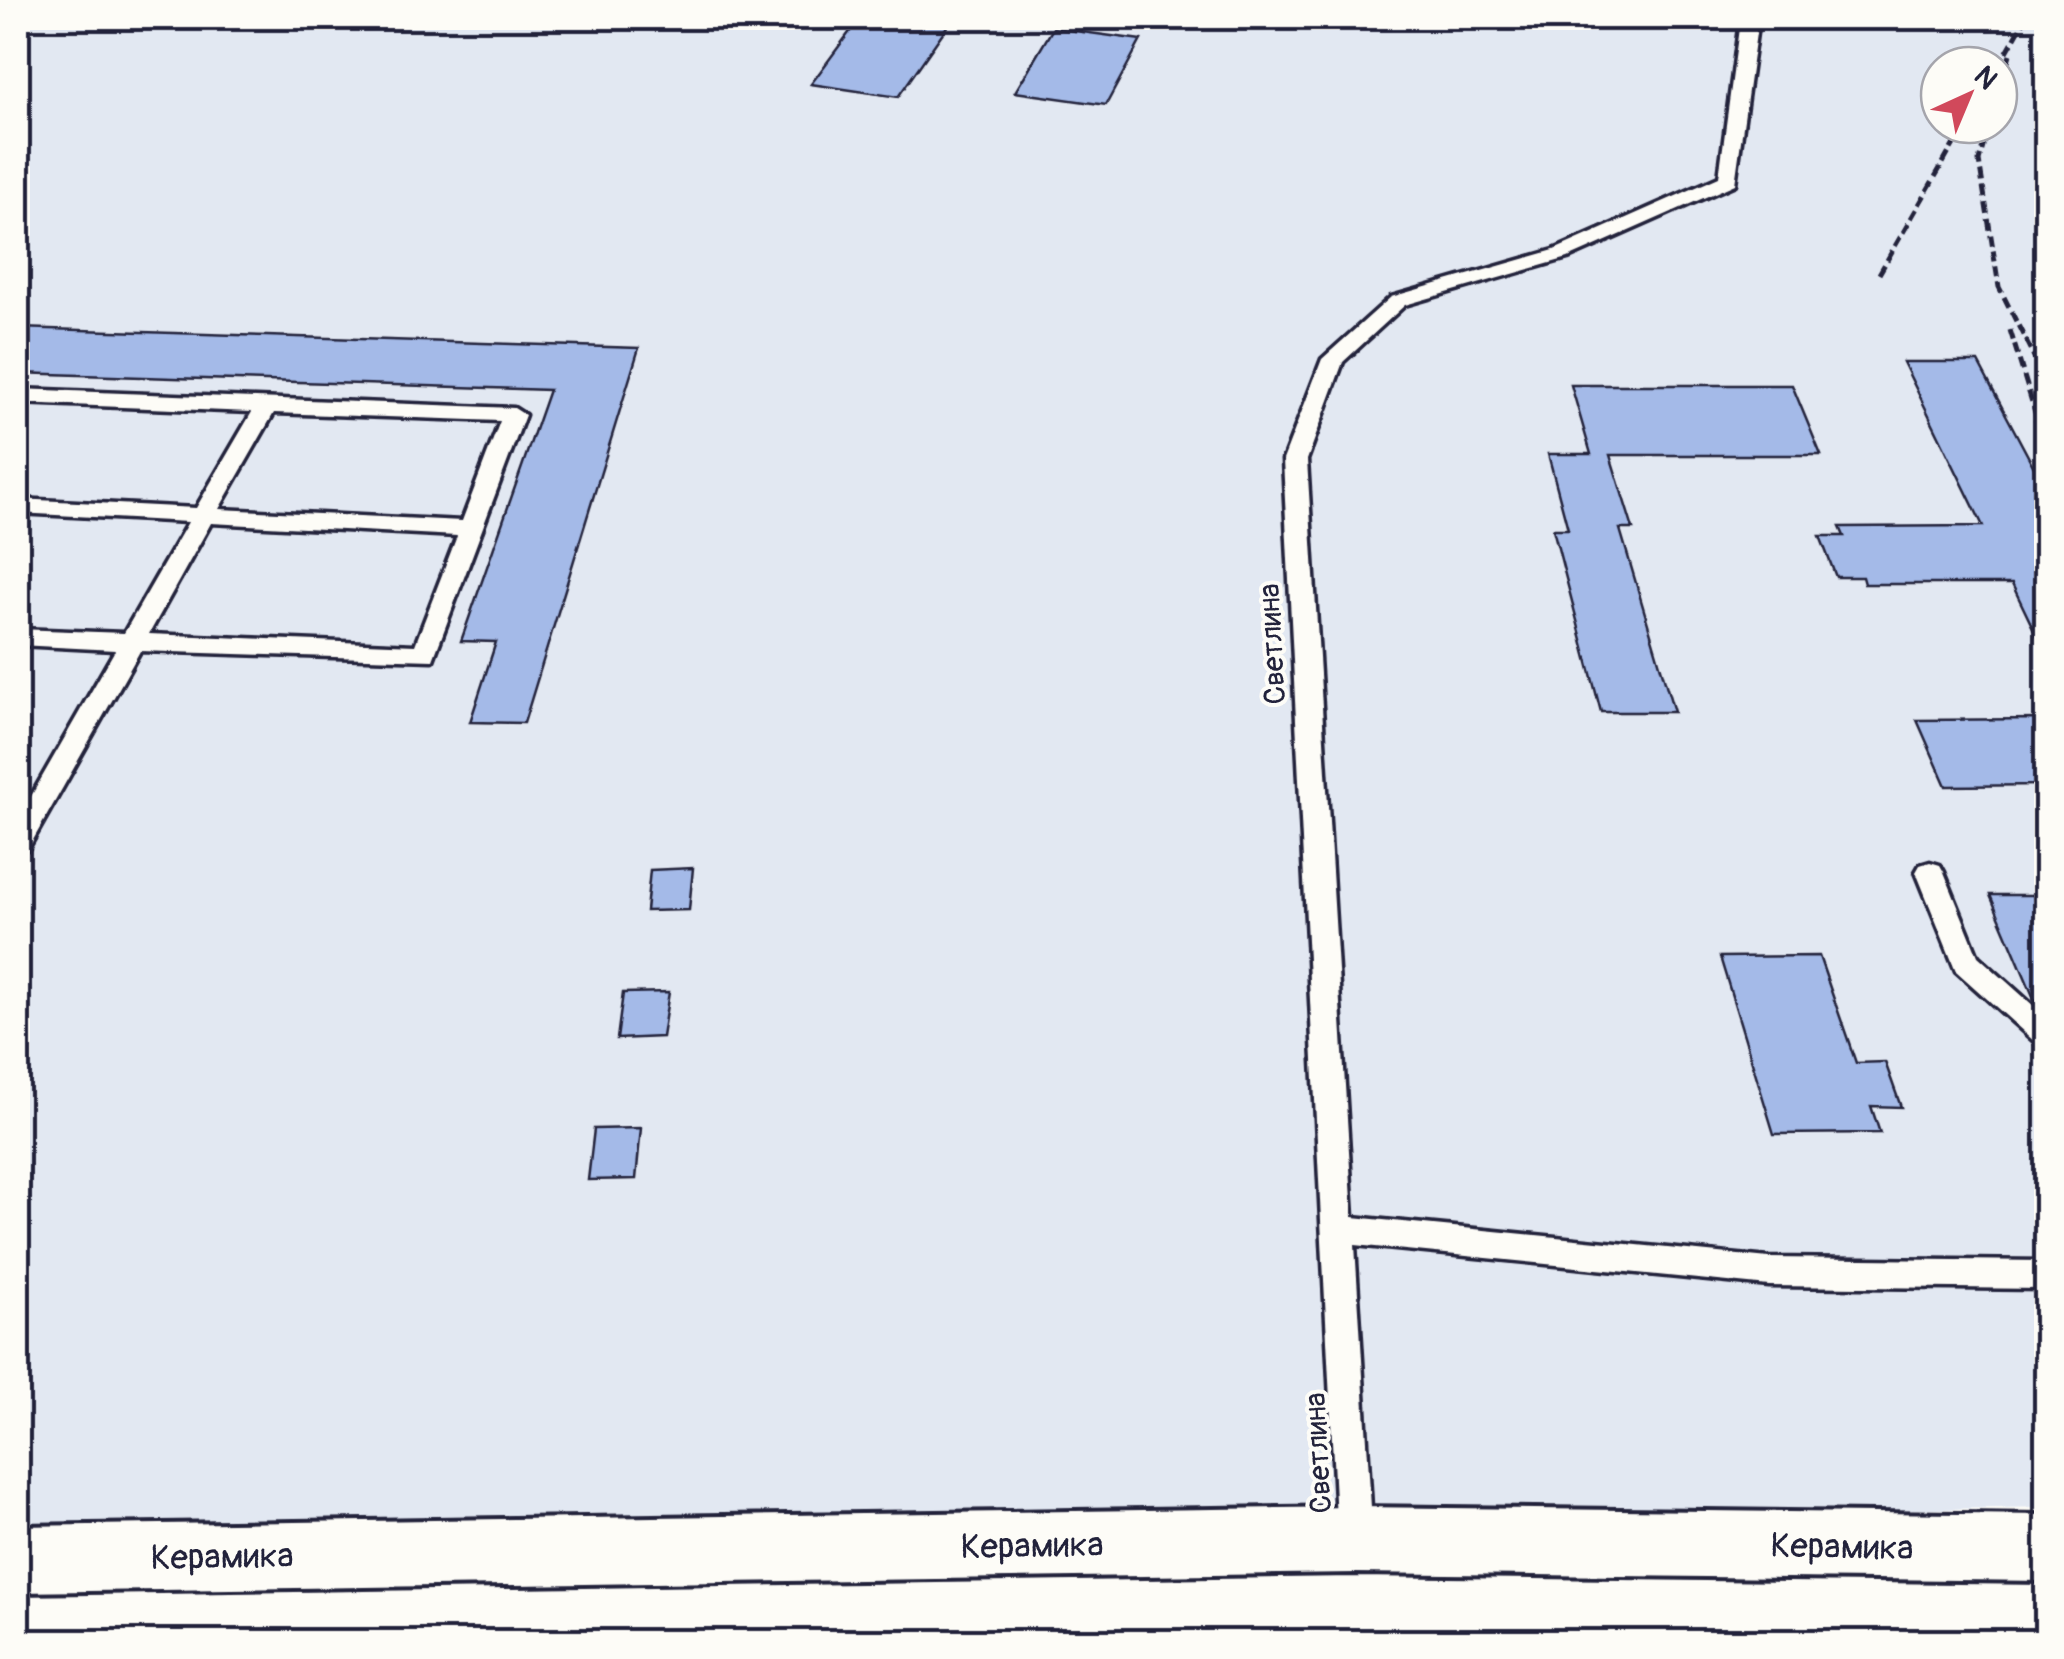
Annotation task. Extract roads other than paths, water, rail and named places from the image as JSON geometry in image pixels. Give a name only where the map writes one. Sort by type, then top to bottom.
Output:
[{"type":"street","name":"Керамика","points":[[18,1559],[1355,1540],[2046,1548]]},
{"type":"lane","name":"Светлина","points":[[1355,1540],[1294,460],[1333,358],[1398,301],[1561,254],[1728,180],[1748,26],[1737,18]]},
{"type":"lane","points":[[18,396],[514,415],[424,654],[18,636]]},
{"type":"lane","points":[[18,842],[266,406]]},
{"type":"lane","points":[[18,506],[471,529]]},
{"type":"lane","points":[[1930,872],[1966,963],[2046,1034]]},
{"type":"lane","points":[[1338,1228],[1768,1272],[2046,1275]]},
{"type":"railway","points":[[2011,45],[2026,18]]},
{"type":"railway","points":[[1879,274],[1953,145]]},
{"type":"railway","points":[[1983,145],[1979,161],[1999,287],[2046,381]]},
{"type":"railway","points":[[2010,330],[2038,422]]},
{"type":"railway","points":[[2037,419],[2046,450]]}]
